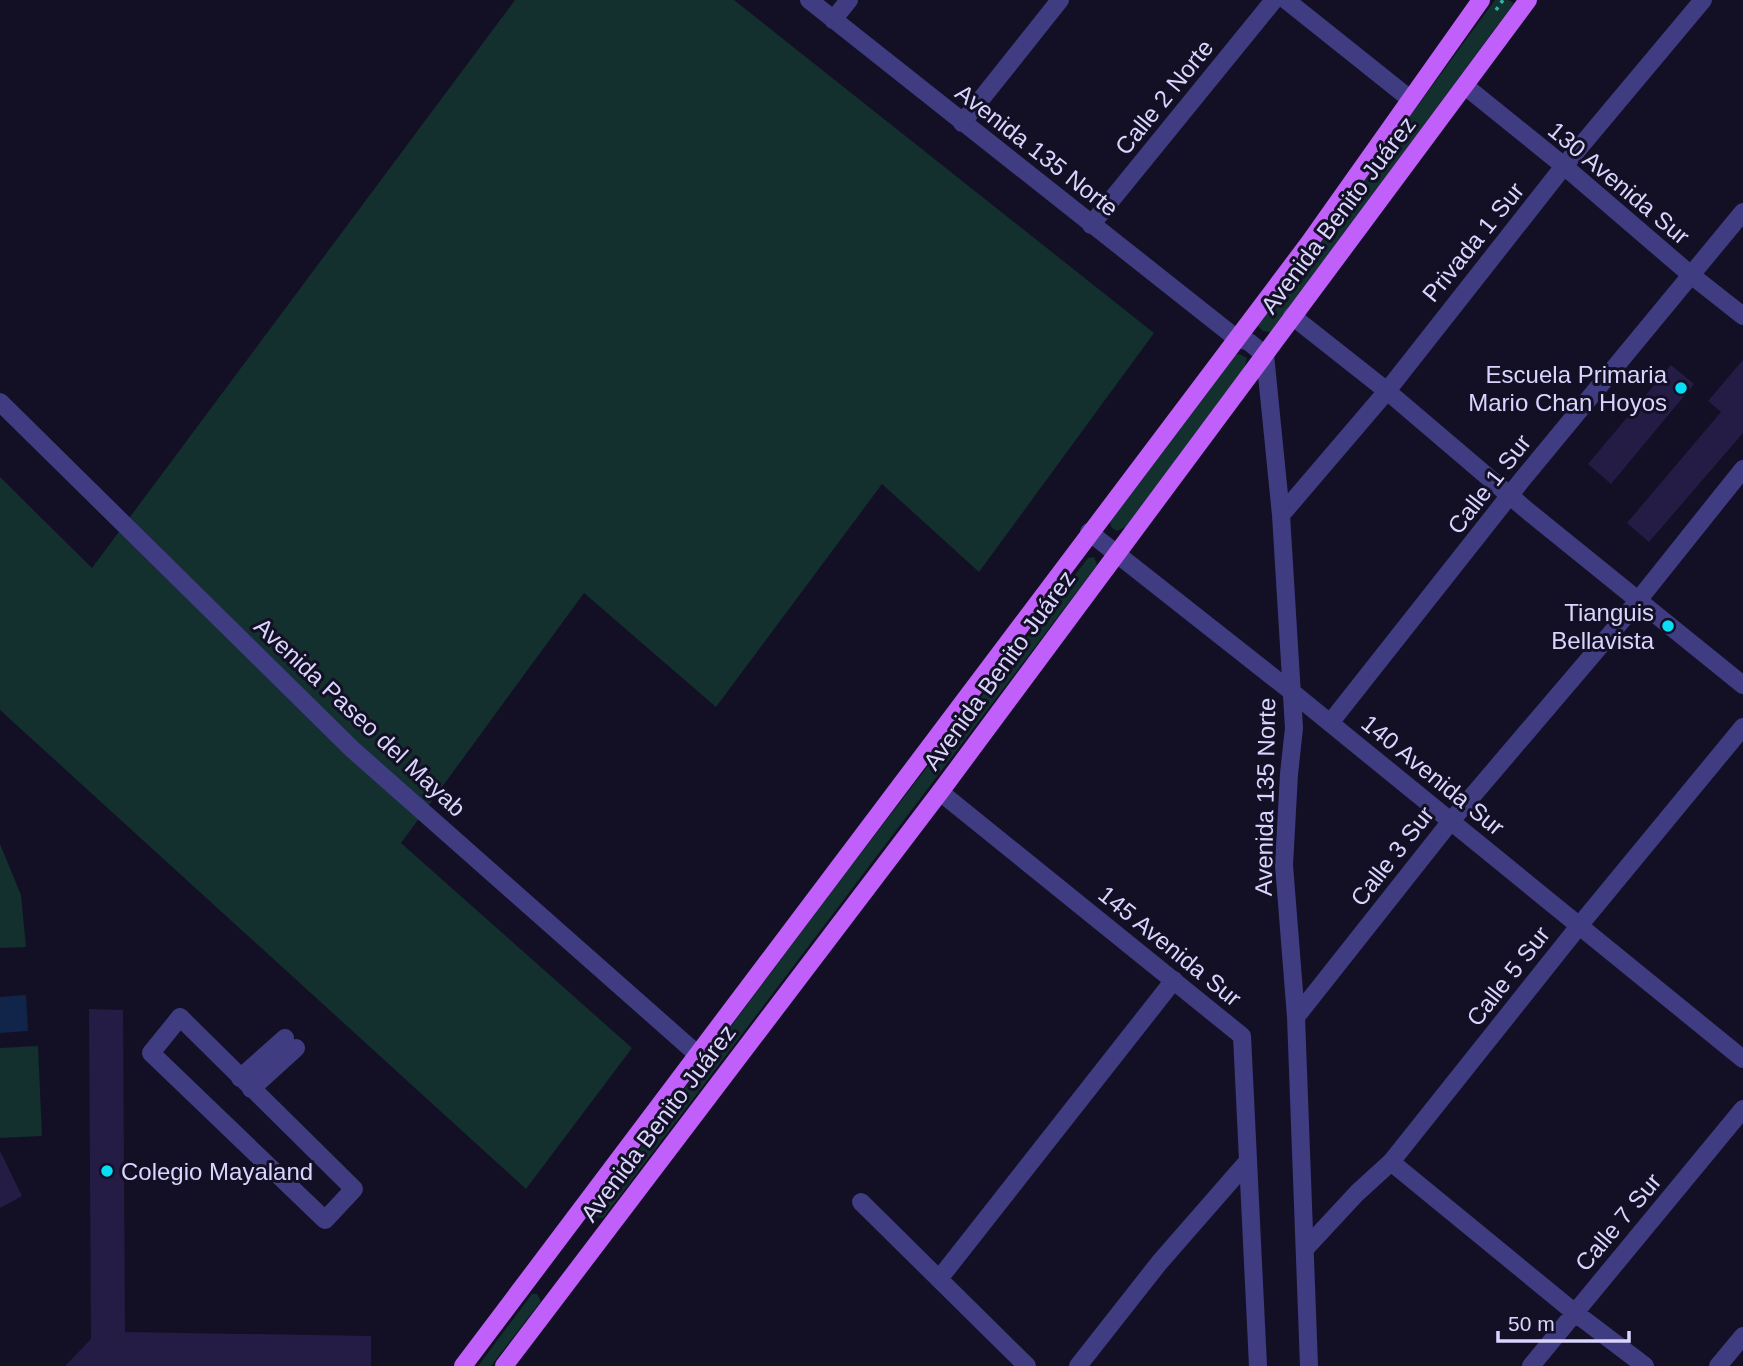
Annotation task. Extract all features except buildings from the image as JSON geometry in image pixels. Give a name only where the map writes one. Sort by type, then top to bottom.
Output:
[{"type":"main road","name":"Avenida Benito Juárez","points":[[463,1366],[1309,243],[1481,0]]},
{"type":"main road","name":"Avenida Benito Juárez","points":[[504,1366],[940,792],[1528,0]]},
{"type":"street","name":"Avenida 135 Norte","points":[[809,0],[1236,338],[1249,342],[1265,355],[1281,515],[1294,729],[1284,865],[1296,1017],[1309,1366]]},
{"type":"street","points":[[833,20],[849,0]]},
{"type":"street","points":[[962,123],[1060,0]]},
{"type":"street","name":"Calle 2 Norte","points":[[1091,225],[1274,0]]},
{"type":"street","points":[[1286,0],[1410,99]]},
{"type":"street","name":"Privada 1 Sur","points":[[1281,515],[1387,391],[1564,166],[1703,0]]},
{"type":"street","name":"130 Avenida Sur","points":[[1465,86],[1743,316]]},
{"type":"street","name":"Calle 1 Sur","points":[[1329,723],[1743,212]]},
{"type":"street","points":[[1292,316],[1387,391],[1743,685]]},
{"type":"street","name":"Avenida Paseo del Mayab","points":[[0,402],[352,749],[697,1054]]},
{"type":"street","name":"Calle 3 Sur","points":[[1296,1017],[1451,821],[1638,600],[1743,469]]},
{"type":"street","name":"140 Avenida Sur","points":[[1089,532],[1292,692],[1743,1059]]},
{"type":"street","name":"Calle 5 Sur","points":[[1305,1249],[1357,1193],[1391,1163],[1579,926],[1743,727]]},
{"type":"street","name":"145 Avenida Sur","points":[[940,792],[1242,1037],[1258,1366]]},
{"type":"street","points":[[939,1279],[1174,980]]},
{"type":"street","points":[[180,1017],[246,1084],[354,1189],[325,1220],[151,1053],[180,1017]]},
{"type":"street","points":[[246,1084],[291,1043]]},
{"type":"street","name":"Calle 7 Sur","points":[[1531,1366],[1743,1109]]},
{"type":"street","points":[[1078,1366],[1159,1263],[1248,1161]]},
{"type":"street","points":[[1391,1163],[1574,1312],[1646,1366]]},
{"type":"street","points":[[861,1202],[1027,1366]]},
{"type":"street","points":[[1718,1366],[1743,1336]]},
{"type":"green space","points":[[515,0],[734,0],[1154,333],[979,572],[882,484],[716,707],[584,593],[401,843],[632,1048],[526,1189],[0,710],[0,477],[92,568]]},
{"type":"green space","points":[[1495,0],[1514,3],[1271,332],[1263,331],[1257,325]]},
{"type":"green space","points":[[1239,354],[1247,358],[1243,373],[1126,527],[1117,531],[1112,528],[1109,521],[1233,355]]},
{"type":"green space","points":[[1094,557],[1097,565],[603,1218],[593,1217],[594,1210],[841,879],[1088,558]]},
{"type":"green space","points":[[0,844],[21,895],[26,947],[0,948]]},
{"type":"green space","points":[[38,1046],[42,1136],[0,1138],[0,1048]]},
{"type":"green space","points":[[532,1294],[537,1294],[541,1301],[491,1366],[478,1366]]},
{"type":"water","points":[[26,995],[28,1031],[0,1033],[0,997]]},
{"type":"place","name":"Escuela Primaria Mario Chan Hoyos","points":[[1681,388]]},
{"type":"place","name":"Tianguis Bellavista","points":[[1668,626]]},
{"type":"place","name":"Colegio Mayaland","points":[[107,1171]]}]
